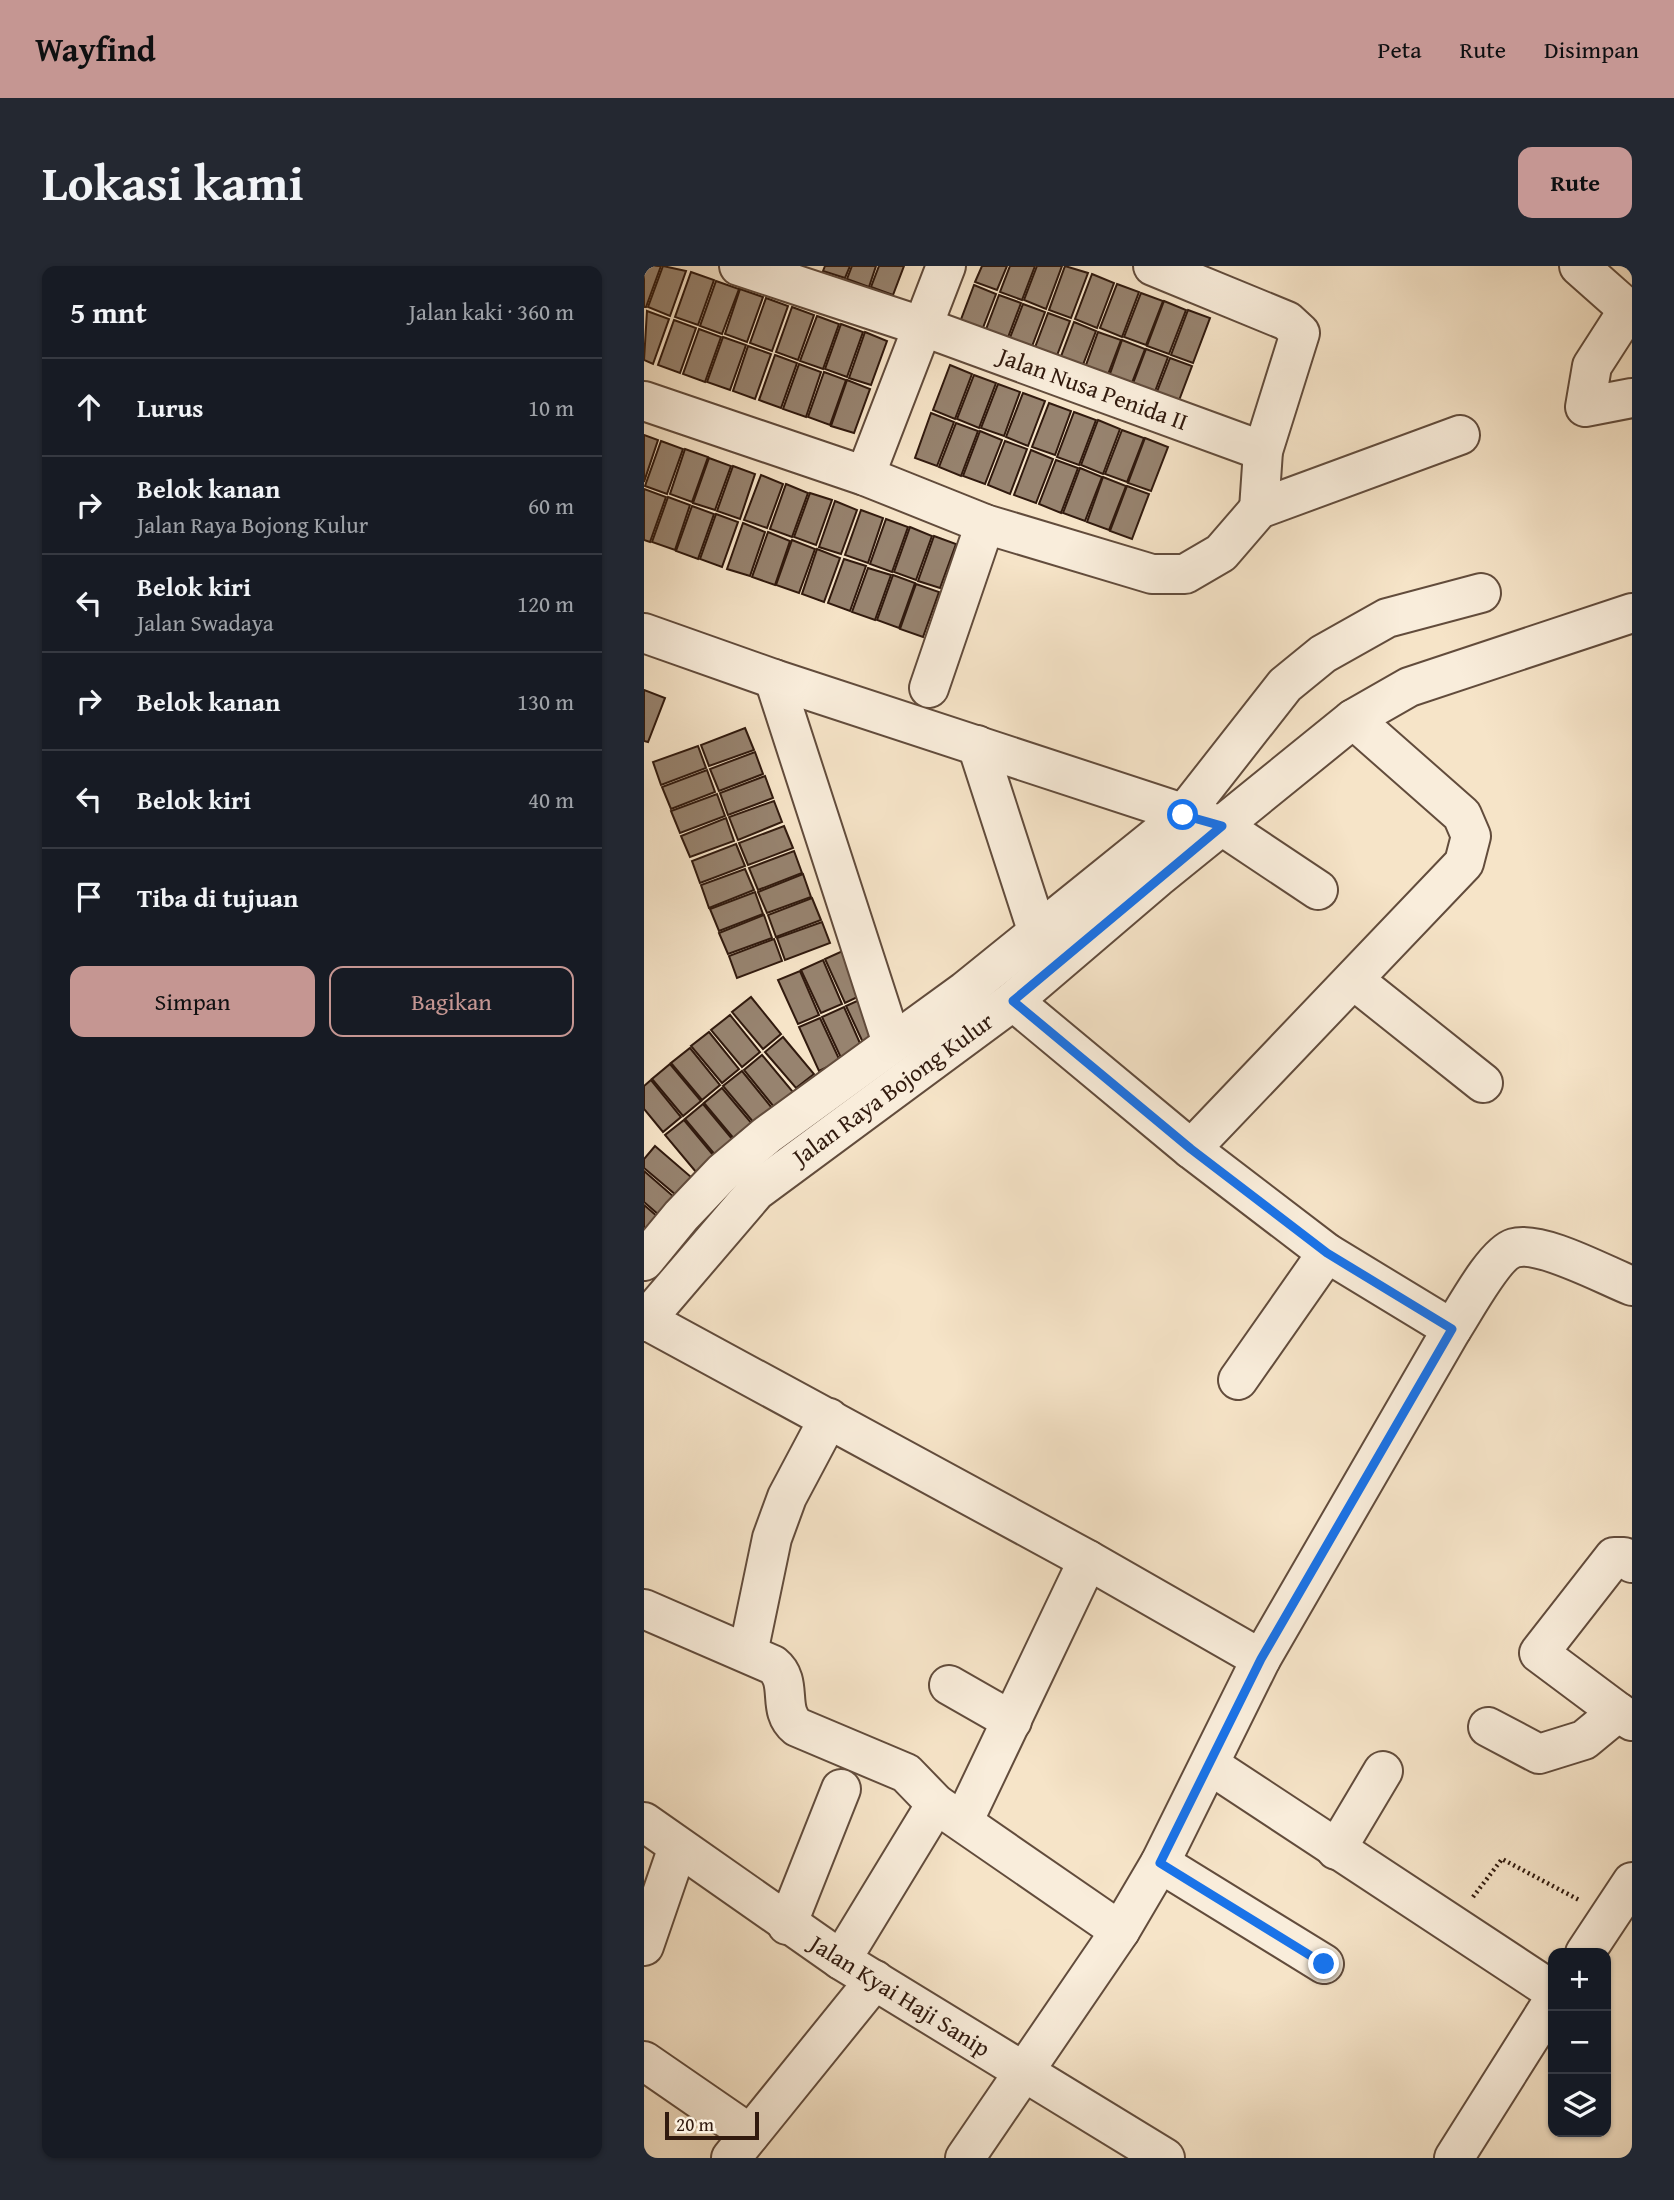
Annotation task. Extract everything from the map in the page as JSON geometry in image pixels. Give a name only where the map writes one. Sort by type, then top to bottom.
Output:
[{"type":"street","name":"Jalan Nusa Penida II","points":[[739,266],[923,327],[1263,451]]},
{"type":"street","points":[[864,476],[946,266]]},
{"type":"street","points":[[1153,266],[1287,321],[1300,333],[1263,451],[1259,509]]},
{"type":"street","points":[[1611,288],[1585,407],[1632,398]]},
{"type":"street","points":[[644,401],[864,476],[985,524],[1152,574],[1185,573],[1220,553],[1259,509],[1460,435]]},
{"type":"street","points":[[929,688],[985,524]]},
{"type":"street","points":[[644,1261],[681,1216],[723,1172],[767,1135],[965,991],[1037,930],[1183,815],[1285,685],[1323,654],[1387,618],[1481,593]]},
{"type":"street","name":"Jalan Raya Bojong Kulur","points":[[645,1321],[756,1191],[1013,1001],[1353,719],[1409,687],[1632,613]]},
{"type":"street","points":[[644,634],[1222,826],[1318,890]]},
{"type":"street","points":[[774,679],[892,1043]]},
{"type":"street","points":[[1191,1149],[1355,981],[1464,863],[1471,836],[1462,815],[1353,719]]},
{"type":"street","points":[[977,745],[1037,930]]},
{"type":"street","points":[[1355,981],[1483,1083]]},
{"type":"street","points":[[1013,1001],[1191,1149],[1327,1253],[1452,1329]]},
{"type":"street","points":[[965,2158],[1119,1931],[1160,1863],[1261,1659],[1452,1329],[1499,1259],[1514,1248],[1538,1248],[1632,1286]]},
{"type":"street","points":[[1238,1380],[1327,1253]]},
{"type":"street","points":[[645,1321],[1088,1560],[1261,1659]]},
{"type":"street","points":[[748,1653],[772,1538],[788,1497],[829,1418]]},
{"type":"street","points":[[1488,1727],[1539,1754],[1584,1740],[1625,1717],[1539,1653],[1614,1557],[1624,1557],[1632,1563]]},
{"type":"street","points":[[841,1960],[949,1813],[1012,1721],[1088,1560]]},
{"type":"street","points":[[644,1609],[748,1653],[781,1672],[785,1679],[785,1709],[789,1720],[797,1727],[906,1773],[949,1813],[1119,1931]]},
{"type":"street","points":[[949,1685],[1012,1721]]},
{"type":"street","points":[[1210,1765],[1548,1988]]},
{"type":"street","points":[[1336,1850],[1383,1771]]},
{"type":"street","points":[[788,1925],[841,1789]]},
{"type":"street","name":"Jalan Kyai Haji Sanip","points":[[644,1822],[841,1960],[1165,2158]]},
{"type":"street","points":[[644,1946],[678,1847]]},
{"type":"street","points":[[1160,1863],[1324,1964]]},
{"type":"street","points":[[1588,1948],[1632,1882]]},
{"type":"street","points":[[644,2062],[741,2146],[875,1980]]},
{"type":"street","points":[[1454,2158],[1548,2009]]},
{"type":"path","points":[[1452,1925],[1502,1859],[1609,1917]]},
{"type":"building","points":[[644,266],[661,266],[646,307],[644,307]]},
{"type":"building","points":[[663,266],[686,271],[670,316],[648,307]]},
{"type":"building","points":[[825,266],[850,266],[845,278],[823,271]]},
{"type":"building","points":[[852,266],[876,266],[869,287],[847,279]]},
{"type":"building","points":[[879,266],[904,266],[893,295],[871,287]]},
{"type":"building","points":[[982,266],[1007,266],[997,290],[975,282]]},
{"type":"building","points":[[1010,266],[1035,266],[1022,300],[1000,292]]},
{"type":"building","points":[[1037,266],[1062,266],[1046,309],[1024,300]]},
{"type":"building","points":[[1065,266],[1088,273],[1071,318],[1049,310]]},
{"type":"building","points":[[691,272],[714,280],[698,325],[675,317]]},
{"type":"building","points":[[1092,274],[1114,283],[1097,328],[1075,319]]},
{"type":"building","points":[[716,281],[739,289],[722,334],[700,326]]},
{"type":"building","points":[[1117,284],[1139,292],[1122,337],[1100,328]]},
{"type":"building","points":[[974,285],[996,294],[979,338],[957,330]]},
{"type":"building","points":[[740,289],[763,297],[747,342],[725,334]]},
{"type":"building","points":[[1141,293],[1163,301],[1146,345],[1124,337]]},
{"type":"building","points":[[999,295],[1021,303],[1004,348],[982,340]]},
{"type":"building","points":[[766,298],[788,306],[772,351],[750,343]]},
{"type":"building","points":[[1164,301],[1186,310],[1169,354],[1147,346]]},
{"type":"building","points":[[1023,304],[1045,312],[1028,357],[1006,348]]},
{"type":"building","points":[[792,307],[814,315],[798,360],[776,352]]},
{"type":"building","points":[[1188,310],[1210,318],[1193,363],[1171,355]]},
{"type":"building","points":[[647,311],[669,319],[653,364],[644,360]]},
{"type":"building","points":[[1048,313],[1070,321],[1053,366],[1031,358]]},
{"type":"building","points":[[817,316],[839,324],[823,369],[800,361]]},
{"type":"building","points":[[674,320],[696,328],[680,373],[658,365]]},
{"type":"building","points":[[1074,322],[1096,331],[1079,375],[1057,367]]},
{"type":"building","points":[[841,324],[863,332],[847,377],[825,369]]},
{"type":"building","points":[[699,329],[721,337],[705,382],[683,374]]},
{"type":"building","points":[[865,332],[887,341],[871,385],[849,378]]},
{"type":"building","points":[[1098,332],[1121,340],[1104,385],[1082,376]]},
{"type":"building","points":[[723,337],[746,345],[730,390],[707,382]]},
{"type":"building","points":[[1122,340],[1145,349],[1128,393],[1106,385]]},
{"type":"building","points":[[748,346],[771,354],[755,399],[733,391]]},
{"type":"building","points":[[1146,349],[1168,357],[1151,402],[1129,394]]},
{"type":"building","points":[[775,355],[797,363],[781,408],[759,400]]},
{"type":"building","points":[[1170,358],[1192,366],[1175,411],[1153,402]]},
{"type":"building","points":[[799,364],[821,372],[806,417],[783,409]]},
{"type":"building","points":[[950,365],[972,374],[955,419],[933,410]]},
{"type":"building","points":[[824,372],[846,380],[830,425],[808,417]]},
{"type":"building","points":[[974,375],[996,383],[979,428],[957,419]]},
{"type":"building","points":[[847,380],[870,389],[854,433],[831,426]]},
{"type":"building","points":[[998,384],[1020,392],[1004,436],[981,428]]},
{"type":"building","points":[[1023,393],[1045,401],[1028,446],[1006,437]]},
{"type":"building","points":[[1049,403],[1071,411],[1055,455],[1032,447]]},
{"type":"building","points":[[1074,412],[1096,420],[1079,465],[1057,457]]},
{"type":"building","points":[[931,413],[954,422],[937,466],[915,458]]},
{"type":"building","points":[[1098,420],[1120,429],[1103,474],[1081,465]]},
{"type":"building","points":[[956,423],[978,431],[961,476],[939,467]]},
{"type":"building","points":[[1122,430],[1144,438],[1127,482],[1105,474]]},
{"type":"building","points":[[980,431],[1002,440],[985,484],[963,476]]},
{"type":"building","points":[[644,435],[658,440],[644,482]]},
{"type":"building","points":[[1145,438],[1168,447],[1151,491],[1128,483]]},
{"type":"building","points":[[661,441],[683,449],[667,494],[645,486]]},
{"type":"building","points":[[1005,441],[1027,449],[1010,494],[988,485]]},
{"type":"building","points":[[685,449],[708,457],[692,502],[670,494]]},
{"type":"building","points":[[1031,450],[1053,459],[1036,503],[1014,495]]},
{"type":"building","points":[[709,458],[731,466],[715,510],[693,503]]},
{"type":"building","points":[[1056,460],[1078,468],[1061,513],[1039,504]]},
{"type":"building","points":[[733,466],[755,474],[740,519],[717,511]]},
{"type":"building","points":[[1080,468],[1102,477],[1085,521],[1063,513]]},
{"type":"building","points":[[761,475],[783,484],[767,528],[744,520]]},
{"type":"building","points":[[1103,477],[1126,486],[1109,530],[1087,522]]},
{"type":"building","points":[[786,484],[808,493],[792,537],[770,529]]},
{"type":"building","points":[[1127,486],[1149,494],[1132,539],[1110,531]]},
{"type":"building","points":[[644,489],[666,497],[650,542],[644,540]]},
{"type":"building","points":[[810,493],[832,500],[816,545],[794,537]]},
{"type":"building","points":[[668,497],[690,505],[675,550],[652,542]]},
{"type":"building","points":[[835,501],[857,510],[841,554],[819,547]]},
{"type":"building","points":[[692,506],[714,514],[698,559],[676,551]]},
{"type":"building","points":[[861,510],[883,518],[868,563],[845,555]]},
{"type":"building","points":[[716,514],[738,522],[722,567],[700,559]]},
{"type":"building","points":[[886,519],[908,527],[892,572],[870,564]]},
{"type":"building","points":[[743,523],[765,532],[750,576],[727,569]]},
{"type":"building","points":[[910,527],[932,536],[916,580],[894,572]]},
{"type":"building","points":[[768,532],[790,541],[775,585],[752,577]]},
{"type":"building","points":[[934,536],[956,544],[940,588],[918,581]]},
{"type":"building","points":[[792,540],[815,549],[799,593],[776,585]]},
{"type":"building","points":[[817,549],[840,558],[824,602],[802,594]]},
{"type":"building","points":[[844,559],[866,566],[850,611],[828,603]]},
{"type":"building","points":[[868,568],[891,575],[875,620],[852,612]]},
{"type":"building","points":[[893,575],[915,583],[899,628],[877,620]]},
{"type":"building","points":[[916,584],[939,592],[923,637],[900,629]]},
{"type":"building","points":[[644,690],[665,698],[648,742],[644,741]]},
{"type":"building","points":[[745,728],[754,750],[709,766],[701,745]]},
{"type":"building","points":[[698,746],[706,768],[661,785],[653,762]]},
{"type":"building","points":[[755,752],[763,774],[719,791],[710,769]]},
{"type":"building","points":[[707,770],[715,792],[671,809],[662,787]]},
{"type":"building","points":[[765,776],[773,798],[728,815],[720,793]]},
{"type":"building","points":[[717,794],[725,816],[680,833],[671,811]]},
{"type":"building","points":[[774,801],[782,822],[738,840],[729,817]]},
{"type":"building","points":[[726,818],[734,841],[690,857],[681,836]]},
{"type":"building","points":[[784,826],[793,848],[748,865],[739,843]]},
{"type":"building","points":[[736,844],[745,866],[700,883],[692,861]]},
{"type":"building","points":[[794,851],[802,873],[758,890],[749,868]]},
{"type":"building","points":[[745,869],[754,890],[709,908],[701,885]]},
{"type":"building","points":[[803,874],[811,897],[767,913],[758,892]]},
{"type":"building","points":[[755,892],[763,914],[719,931],[710,909]]},
{"type":"building","points":[[812,898],[821,920],[776,937],[768,915]]},
{"type":"building","points":[[764,915],[772,938],[728,954],[719,933]]},
{"type":"building","points":[[822,922],[830,943],[785,960],[777,938]]},
{"type":"building","points":[[774,939],[782,961],[737,978],[729,956]]},
{"type":"building","points":[[847,949],[866,993],[845,1003],[825,959]]},
{"type":"building","points":[[823,960],[842,1004],[821,1013],[801,970]]},
{"type":"building","points":[[800,971],[819,1015],[798,1024],[778,980]]},
{"type":"building","points":[[868,996],[887,1040],[866,1049],[846,1006]]},
{"type":"building","points":[[751,997],[781,1034],[763,1049],[732,1012]]},
{"type":"building","points":[[844,1007],[863,1050],[842,1060],[822,1017]]},
{"type":"building","points":[[730,1015],[760,1052],[742,1067],[711,1030]]},
{"type":"building","points":[[820,1018],[840,1061],[819,1071],[799,1027]]},
{"type":"building","points":[[709,1032],[739,1069],[722,1083],[691,1046]]},
{"type":"building","points":[[783,1037],[814,1074],[796,1088],[765,1052]]},
{"type":"building","points":[[690,1048],[720,1085],[702,1100],[671,1063]]},
{"type":"building","points":[[762,1055],[793,1092],[774,1107],[744,1070]]},
{"type":"building","points":[[670,1064],[701,1101],[683,1116],[652,1079]]},
{"type":"building","points":[[742,1071],[772,1108],[754,1123],[723,1086]]},
{"type":"building","points":[[651,1080],[681,1117],[663,1132],[644,1109],[644,1086]]},
{"type":"building","points":[[722,1088],[753,1125],[735,1140],[704,1103]]},
{"type":"building","points":[[703,1104],[733,1140],[716,1156],[685,1119]]},
{"type":"building","points":[[684,1120],[714,1156],[696,1172],[665,1135]]},
{"type":"building","points":[[655,1146],[691,1177],[676,1195],[644,1168],[644,1159]]},
{"type":"building","points":[[644,1171],[674,1197],[659,1215],[644,1202]]},
{"type":"building","points":[[644,1205],[658,1217],[644,1234]]},
{"type":"route","points":[[1183,815],[1222,826],[1013,1001],[1191,1149],[1327,1253],[1452,1329],[1261,1659],[1160,1863],[1324,1964]]}]
